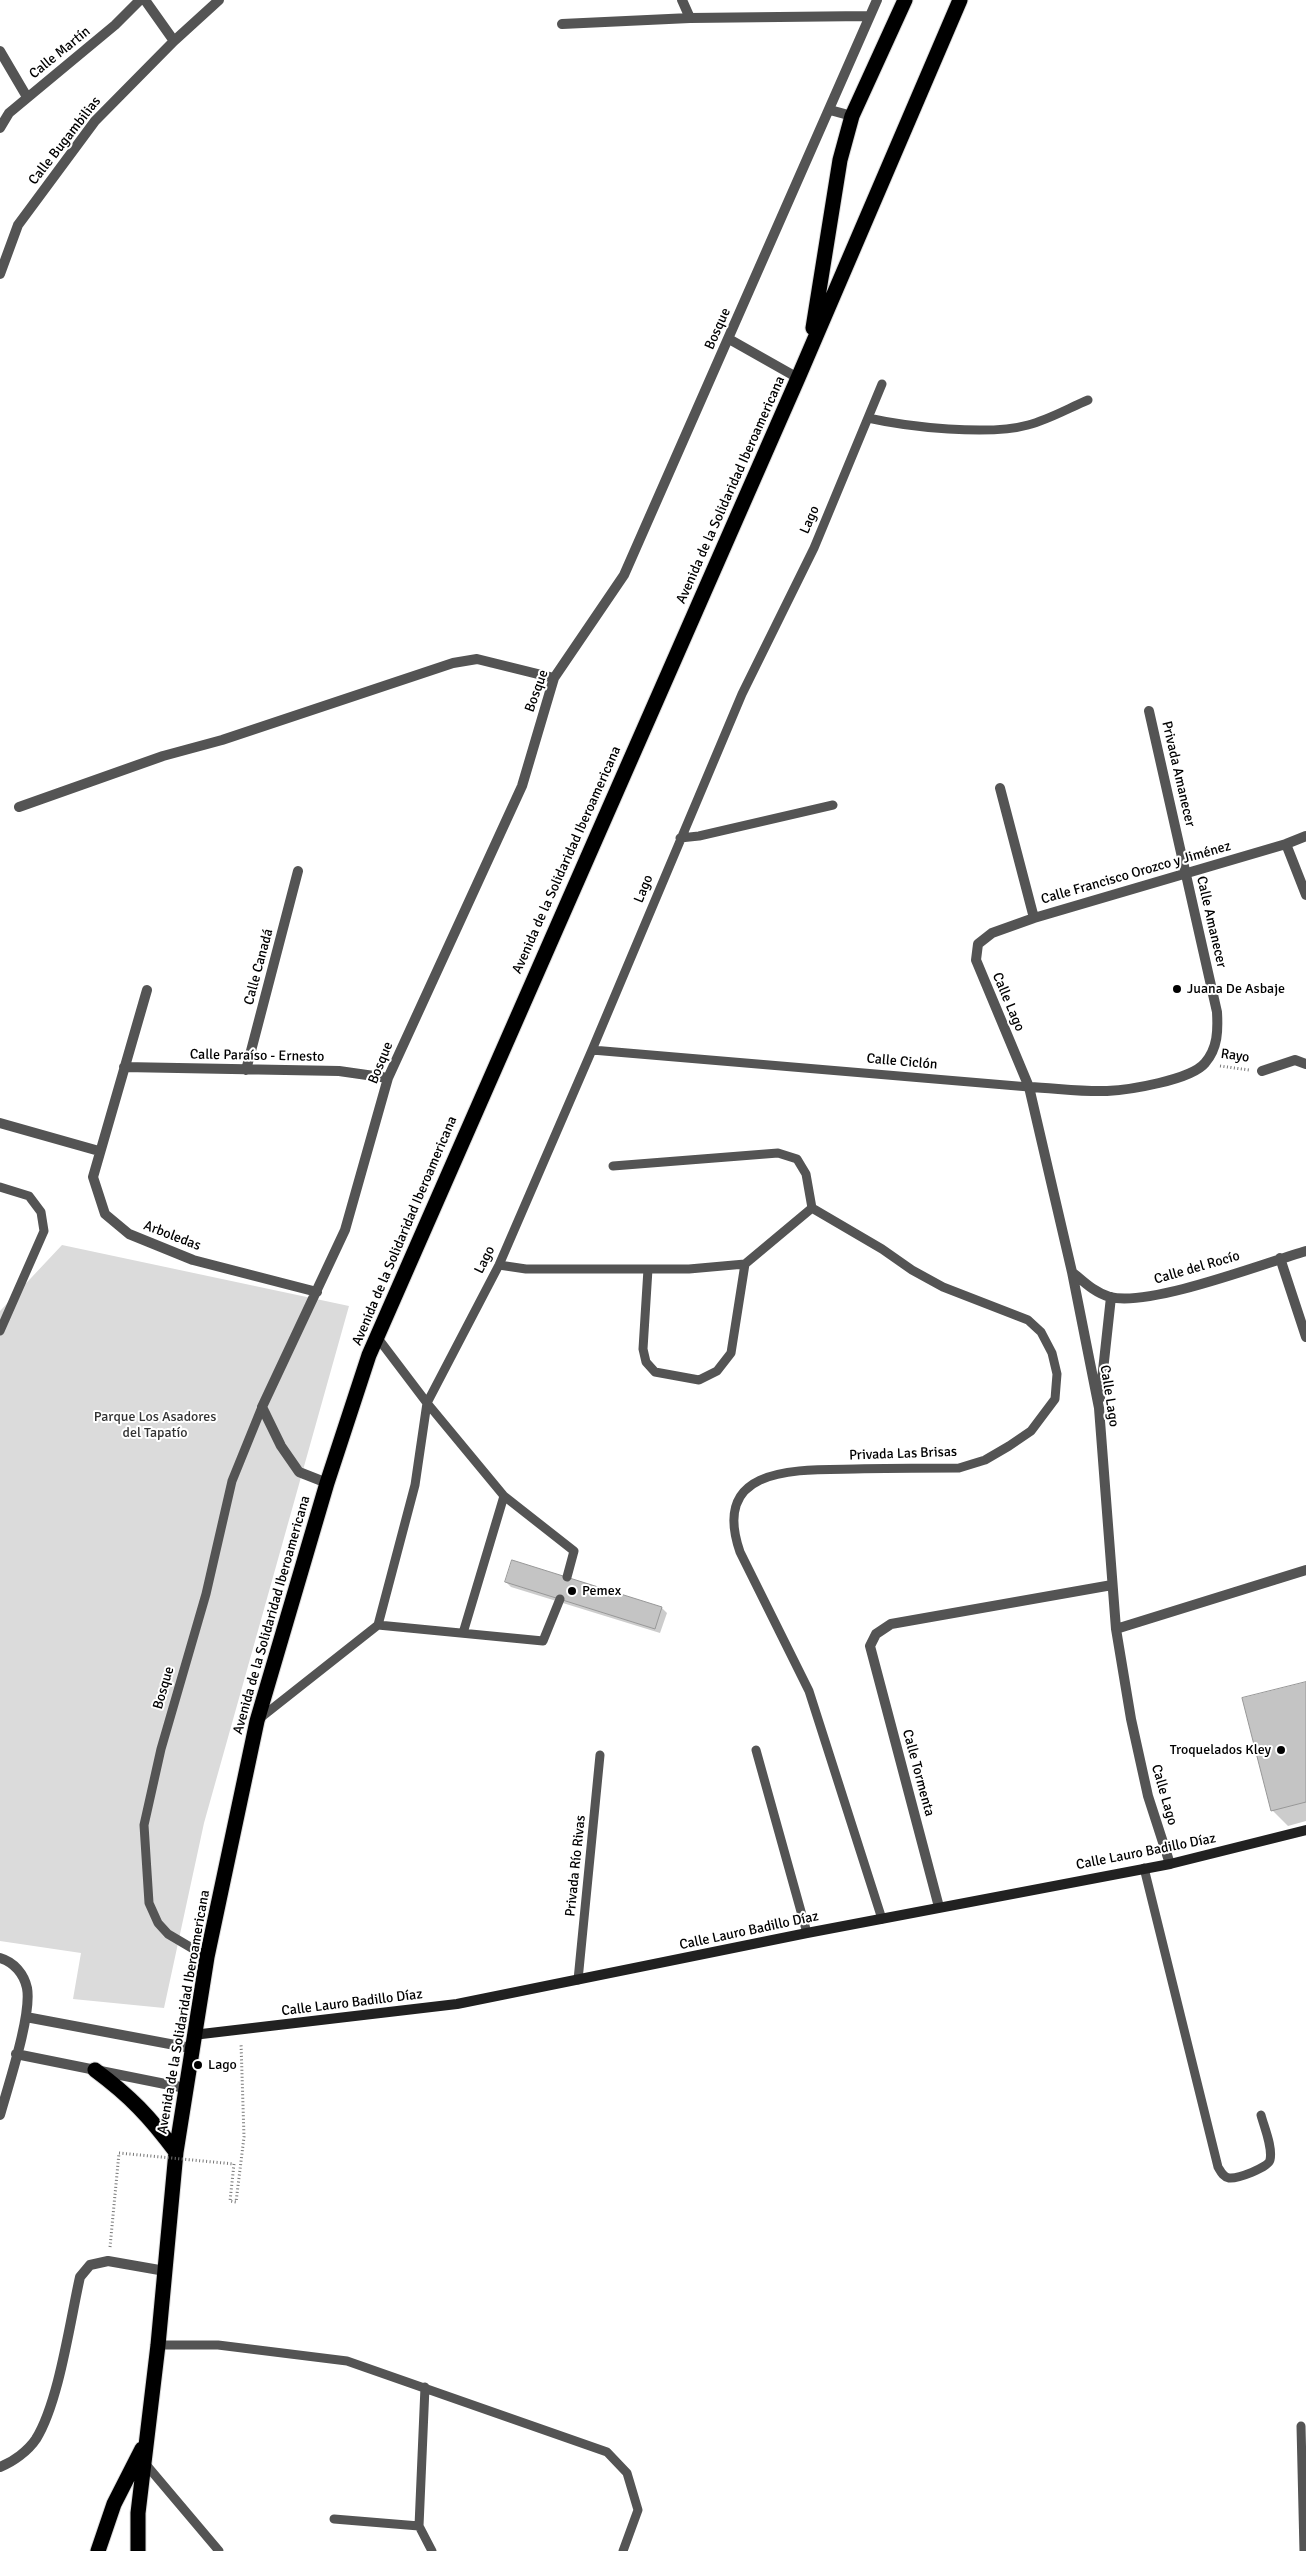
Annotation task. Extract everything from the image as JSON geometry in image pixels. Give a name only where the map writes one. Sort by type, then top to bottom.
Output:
[{"type":"highway","points":[[809,352],[840,160],[852,116],[905,0]]},
{"type":"highway","name":"Avenida de la Solidaridad Iberoamericana","points":[[138,2551],[138,2513],[143,2461],[158,2345],[176,2152],[192,2041],[207,1957],[257,1721],[327,1483],[377,1337],[798,378],[960,0]]},
{"type":"highway","points":[[94,2070],[126,2093],[153,2121],[176,2152]]},
{"type":"highway","points":[[98,2551],[114,2504],[145,2445]]},
{"type":"street","name":"Calle Martín","points":[[0,128],[4,113],[27,97],[115,25],[140,0]]},
{"type":"street","points":[[145,0],[174,41]]},
{"type":"street","name":"Calle Bugambilias","points":[[0,274],[18,225],[95,121],[174,41],[219,0]]},
{"type":"street","points":[[682,0],[690,18]]},
{"type":"street","name":"Bosque","points":[[262,1407],[345,1230],[366,1150],[388,1078],[522,786],[554,678],[624,575],[830,110],[868,16],[877,0]]},
{"type":"street","points":[[562,24],[690,18],[868,16]]},
{"type":"street","points":[[0,51],[27,97]]},
{"type":"street","points":[[830,110],[852,116]]},
{"type":"street","points":[[729,339],[798,378]]},
{"type":"street","points":[[19,807],[163,756],[222,740],[453,663],[477,659],[554,678]]},
{"type":"street","name":"Privada Amanecer","points":[[1149,711],[1186,873]]},
{"type":"street","points":[[1000,788],[1034,918]]},
{"type":"street","name":"Calle Francisco Orozco y Jiménez","points":[[978,944],[992,933],[1034,918],[1286,844],[1306,836]]},
{"type":"street","points":[[1286,844],[1306,895]]},
{"type":"street","name":"Calle Canadá","points":[[246,1070],[298,871]]},
{"type":"street","name":"Calle Amanecer","points":[[1186,873],[1218,1012],[1218,1036],[1205,1064]]},
{"type":"street","name":"Calle Lago","points":[[978,944],[976,960],[1029,1087],[1072,1272],[1099,1408],[1116,1629],[1131,1719],[1148,1796],[1170,1864]]},
{"type":"street","name":"Arboledas","points":[[147,990],[93,1177],[105,1214],[129,1234],[193,1260],[317,1292]]},
{"type":"street","points":[[1262,1071],[1295,1060],[1306,1064]]},
{"type":"street","name":"Calle Ciclón","points":[[1029,1087],[1107,1091],[1174,1080],[1191,1073],[1205,1064]]},
{"type":"street","name":"Calle Paraíso - Ernesto","points":[[124,1067],[339,1071],[388,1078]]},
{"type":"street","points":[[0,1123],[99,1151]]},
{"type":"street","name":"Calle del Rocío","points":[[1072,1272],[1092,1289],[1111,1297],[1137,1297],[1170,1292],[1306,1251]]},
{"type":"street","points":[[1280,1258],[1306,1337]]},
{"type":"street","points":[[1099,1408],[1111,1297]]},
{"type":"street","points":[[262,1407],[281,1446],[299,1472],[327,1483]]},
{"type":"street","points":[[1116,1629],[1306,1570]]},
{"type":"street","name":"Calle Tormenta","points":[[939,1907],[870,1646],[876,1634],[891,1624],[1112,1584]]},
{"type":"street","name":"Calle Lauro Badillo Díaz","points":[[192,2041],[240,2030],[457,2004],[939,1907],[1170,1864],[1306,1830]]},
{"type":"street","points":[[0,1958],[12,1964],[23,1977],[27,1989],[26,2017],[0,2115]]},
{"type":"street","points":[[26,2017],[192,2041]]},
{"type":"street","points":[[16,2054],[185,2088]]},
{"type":"street","points":[[0,2467],[13,2462],[36,2440],[52,2400],[80,2277],[90,2266],[108,2261],[165,2271]]},
{"type":"lane","name":"Lago","points":[[378,1625],[415,1486],[427,1403],[498,1265],[592,1050],[742,694],[814,548],[882,384]]},
{"type":"lane","points":[[868,418],[889,423],[992,431],[1028,425],[1088,400]]},
{"type":"lane","points":[[680,838],[699,836],[833,805]]},
{"type":"lane","name":"Calle Ciclón","points":[[592,1050],[1029,1087]]},
{"type":"lane","points":[[498,1265],[526,1269],[689,1269],[745,1264],[812,1208],[806,1174],[797,1159],[778,1153],[613,1166]]},
{"type":"lane","points":[[0,1187],[29,1196],[41,1212],[44,1231],[0,1331]]},
{"type":"lane","name":"Privada Las Brisas","points":[[812,1208],[943,1287],[1028,1320],[1041,1332],[1052,1353],[1057,1374],[1055,1399],[1031,1430],[985,1460],[959,1468],[796,1470],[760,1478],[746,1489],[737,1500],[733,1532],[740,1552],[809,1691],[882,1919]]},
{"type":"lane","points":[[648,1269],[643,1349],[646,1362],[655,1372],[699,1380],[717,1371],[731,1353],[745,1264]]},
{"type":"lane","points":[[377,1337],[427,1403],[504,1496],[574,1551],[567,1577]]},
{"type":"lane","name":"Bosque","points":[[207,1957],[168,1934],[158,1923],[149,1903],[144,1825],[161,1750],[206,1594],[232,1480],[262,1407]]},
{"type":"lane","points":[[463,1634],[504,1496]]},
{"type":"lane","points":[[257,1721],[378,1625],[543,1641],[560,1599]]},
{"type":"lane","points":[[756,1750],[807,1933]]},
{"type":"lane","name":"Privada Río Rivas","points":[[578,1980],[600,1755]]},
{"type":"lane","points":[[1144,1868],[1218,2167],[1223,2176],[1230,2178],[1265,2168],[1270,2162],[1270,2154],[1260,2115]]},
{"type":"lane","points":[[158,2345],[218,2345],[347,2361],[607,2452],[627,2473],[638,2510],[623,2551]]},
{"type":"lane","points":[[425,2387],[419,2526],[432,2551]]},
{"type":"lane","points":[[1301,2426],[1304,2551]]},
{"type":"lane","points":[[143,2461],[219,2551]]},
{"type":"lane","points":[[334,2519],[419,2526]]},
{"type":"path","name":"Rayo","points":[[1205,1064],[1262,1071]]},
{"type":"path","points":[[108,2261],[119,2153],[234,2164],[230,2201],[236,2202],[244,2137],[240,2030]]},
{"type":"green space","name":"Parque Los Asadores del Tapatío","points":[[62,1245],[349,1306],[204,1823],[164,2008],[73,1999],[81,1953],[0,1941],[0,1311]]},
{"type":"building","name":"Pemex","points":[[512,1560],[662,1607],[655,1629],[505,1582]]},
{"type":"building","name":"Troquelados Kley","points":[[1306,1682],[1306,1802],[1271,1811],[1242,1698]]},
{"type":"place","name":"Juana De Asbaje","points":[[1177,989]]},
{"type":"place","name":"Pemex","points":[[572,1591]]},
{"type":"place","name":"Troquelados Kley","points":[[1281,1750]]},
{"type":"place","name":"Lago","points":[[198,2065]]}]
